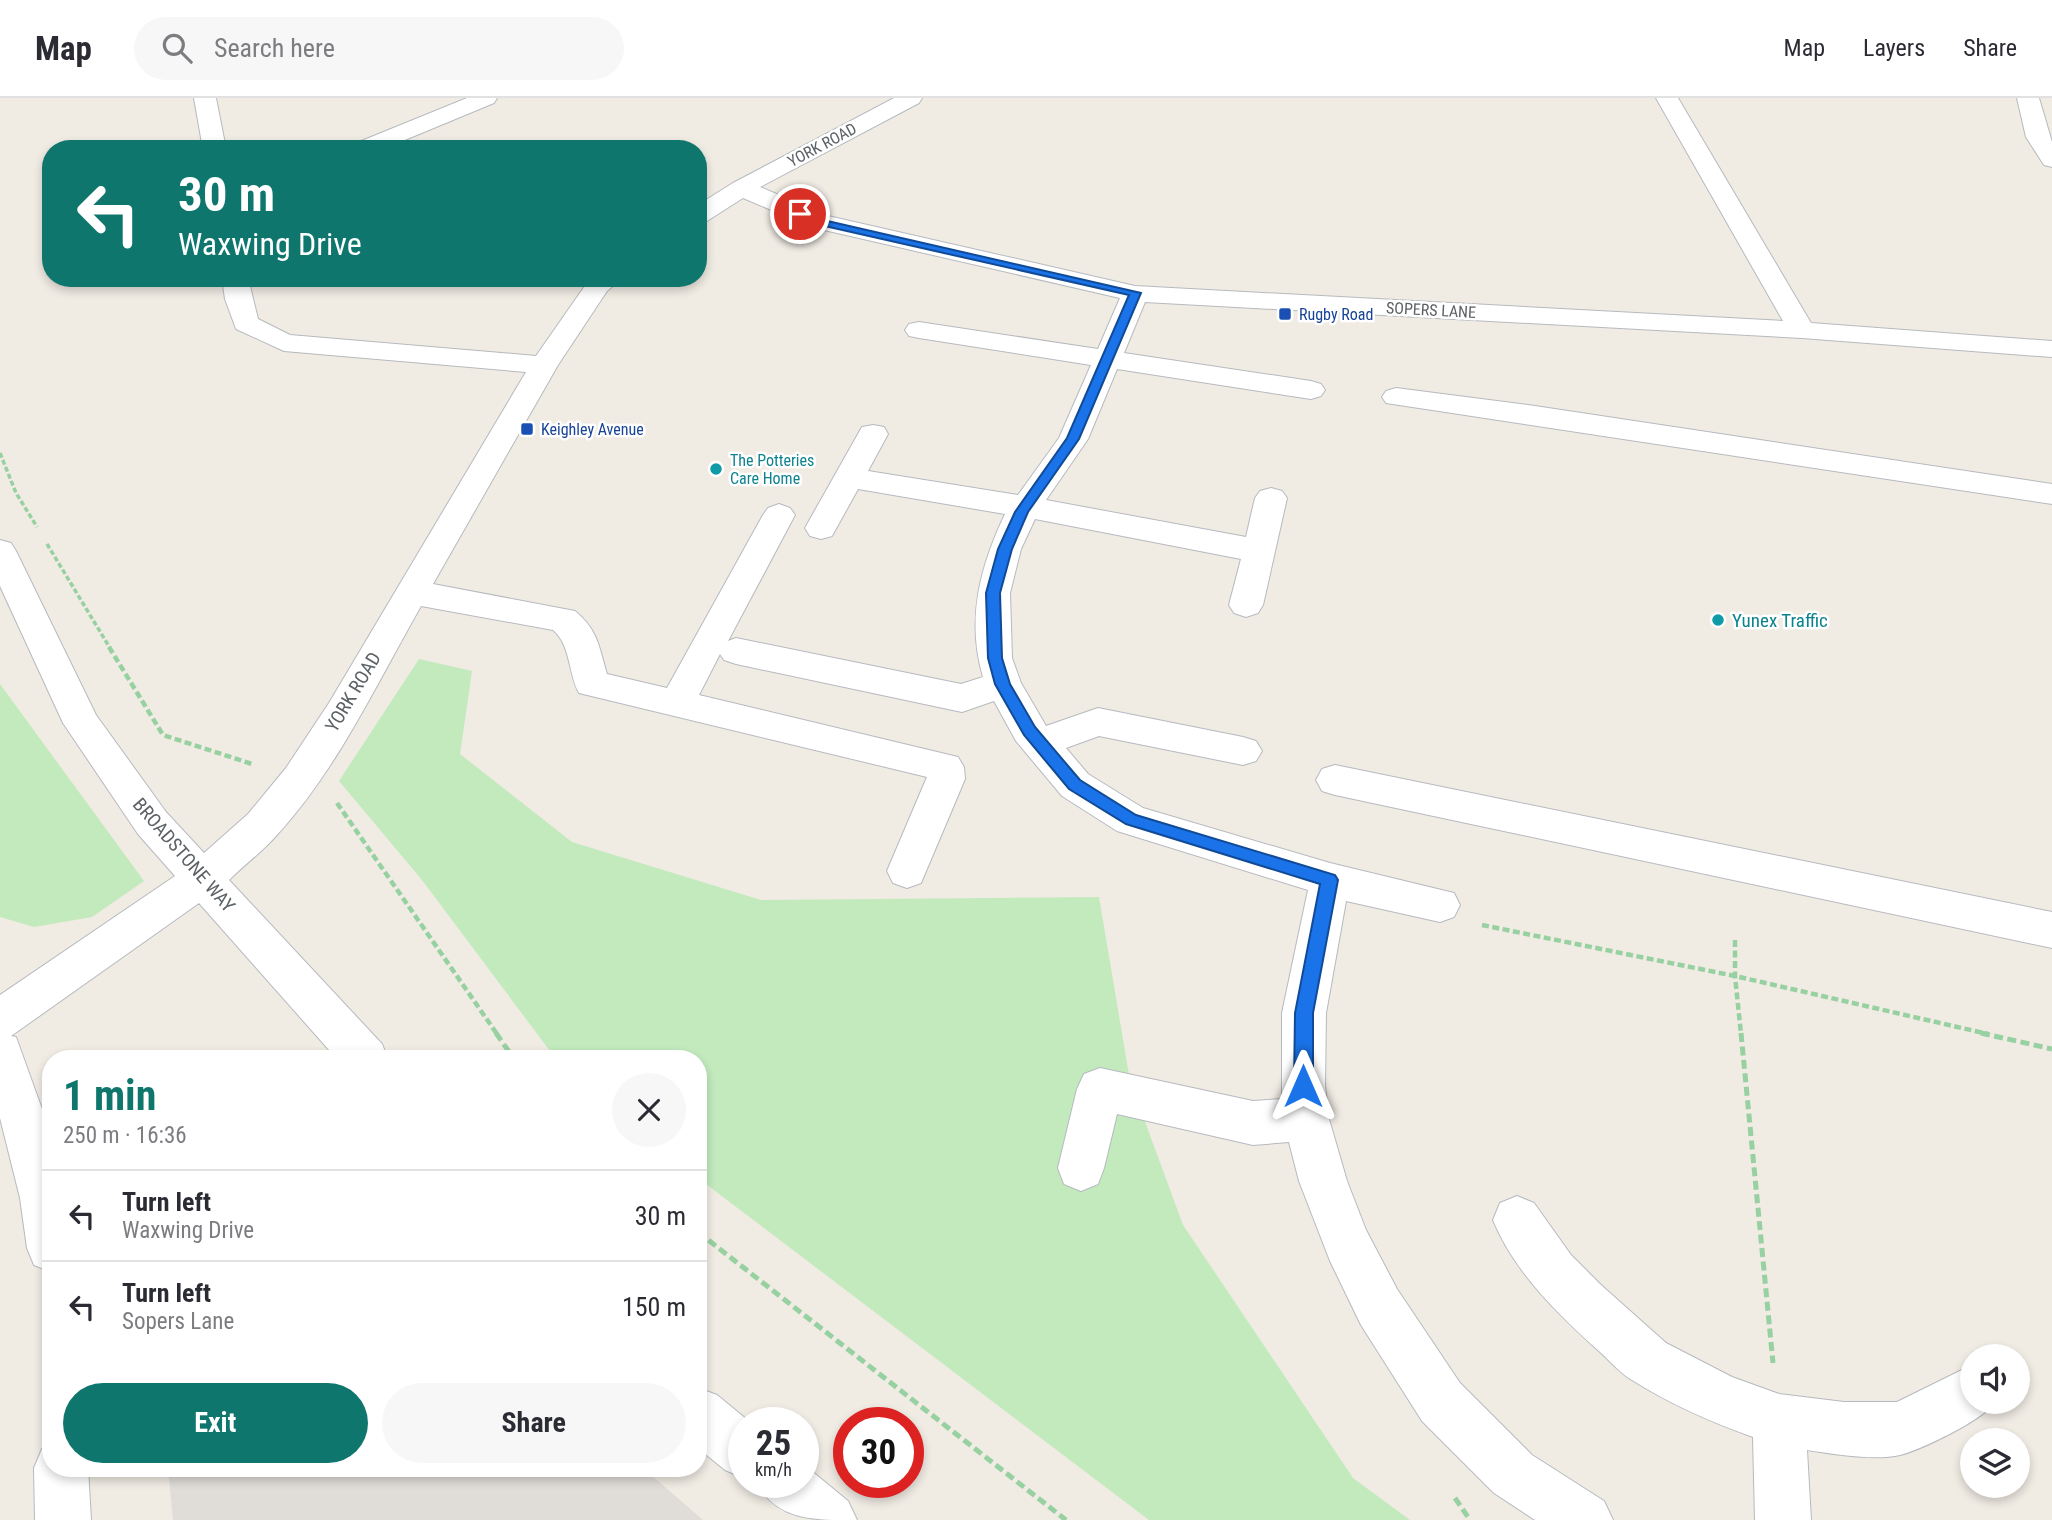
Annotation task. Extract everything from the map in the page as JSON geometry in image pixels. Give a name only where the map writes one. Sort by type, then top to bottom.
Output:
[{"type":"street","points":[[205,98],[213,140]]},
{"type":"street","points":[[384,140],[486,98]]},
{"type":"street","name":"YORK ROAD","points":[[707,210],[741,188],[911,98]]},
{"type":"street","points":[[1667,98],[1802,330]]},
{"type":"street","points":[[2028,98],[2037,137],[2052,160]]},
{"type":"street","name":"SOPERS LANE","points":[[741,188],[820,222],[1135,293],[1802,330],[2052,349]]},
{"type":"street","points":[[236,287],[246,323],[284,343],[544,365]]},
{"type":"street","name":"YORK ROAD","points":[[0,1020],[202,879],[262,825],[299,779],[342,713],[544,365],[597,287]]},
{"type":"street","points":[[1135,293],[1073,439],[1025,508],[1005,549],[993,593],[995,658],[1003,684],[1029,731],[1074,785],[1131,820],[1329,880],[1440,905]]},
{"type":"street","points":[[919,330],[1311,390]]},
{"type":"street","points":[[1395,397],[1535,415],[2052,494]]},
{"type":"street","points":[[821,528],[873,434]]},
{"type":"street","points":[[849,478],[1259,551]]},
{"type":"street","points":[[1246,605],[1271,498]]},
{"type":"street","points":[[676,704],[779,515]]},
{"type":"street","name":"BROADSTONE WAY","points":[[0,551],[82,723],[152,823],[358,1050]]},
{"type":"street","points":[[411,592],[563,620],[578,632],[592,684],[945,767],[946,779],[907,871]]},
{"type":"street","points":[[736,651],[962,698],[1003,684]]},
{"type":"street","points":[[1040,743],[1098,722],[1242,751]]},
{"type":"street","points":[[1335,780],[2052,930]]},
{"type":"street","points":[[1329,880],[1304,1013],[1306,1119],[1323,1181],[1346,1244],[1379,1307],[1441,1402],[1513,1474],[1585,1520]]},
{"type":"street","points":[[0,1052],[22,1113],[42,1191]]},
{"type":"street","points":[[1081,1168],[1100,1089],[1253,1122],[1306,1119]]},
{"type":"street","points":[[1517,1220],[1554,1272],[1583,1303],[1648,1361],[1720,1399],[1779,1420],[1844,1429],[1899,1429],[1960,1398]]},
{"type":"street","points":[[1779,1420],[1783,1520]]},
{"type":"street","points":[[707,1421],[728,1438]]},
{"type":"street","points":[[61,1477],[63,1520]]},
{"type":"street","points":[[802,1498],[829,1520]]},
{"type":"path","points":[[0,453],[16,493],[163,736],[299,779],[331,793],[508,1050]]},
{"type":"path","points":[[1440,905],[1474,923],[1734,976],[2052,1049]]},
{"type":"path","points":[[1735,940],[1734,976],[1779,1420]]},
{"type":"path","points":[[707,1240],[1066,1520]]},
{"type":"shaded area","points":[[169,1477],[653,1477],[703,1520],[173,1520]]},
{"type":"green space","points":[[419,659],[472,671],[460,754],[572,842],[761,900],[1099,897],[1130,1081],[1183,1225],[1353,1478],[1410,1520],[1149,1520],[707,1185],[707,1050],[549,1050],[422,880],[339,781]]},
{"type":"green space","points":[[0,684],[144,881],[92,917],[34,927],[0,917]]},
{"type":"place","name":"Rugby Road","points":[[1285,314]]},
{"type":"place","name":"Keighley Avenue","points":[[527,429]]},
{"type":"place","name":"The Potteries Care Home","points":[[716,469]]},
{"type":"place","name":"Yunex Traffic","points":[[1718,620]]},
{"type":"route","points":[[800,214],[820,222],[1135,293],[1073,439],[1022,512],[1005,549],[993,593],[995,658],[1003,684],[1029,731],[1074,785],[1131,820],[1329,880],[1304,1013],[1303,1086]]}]
